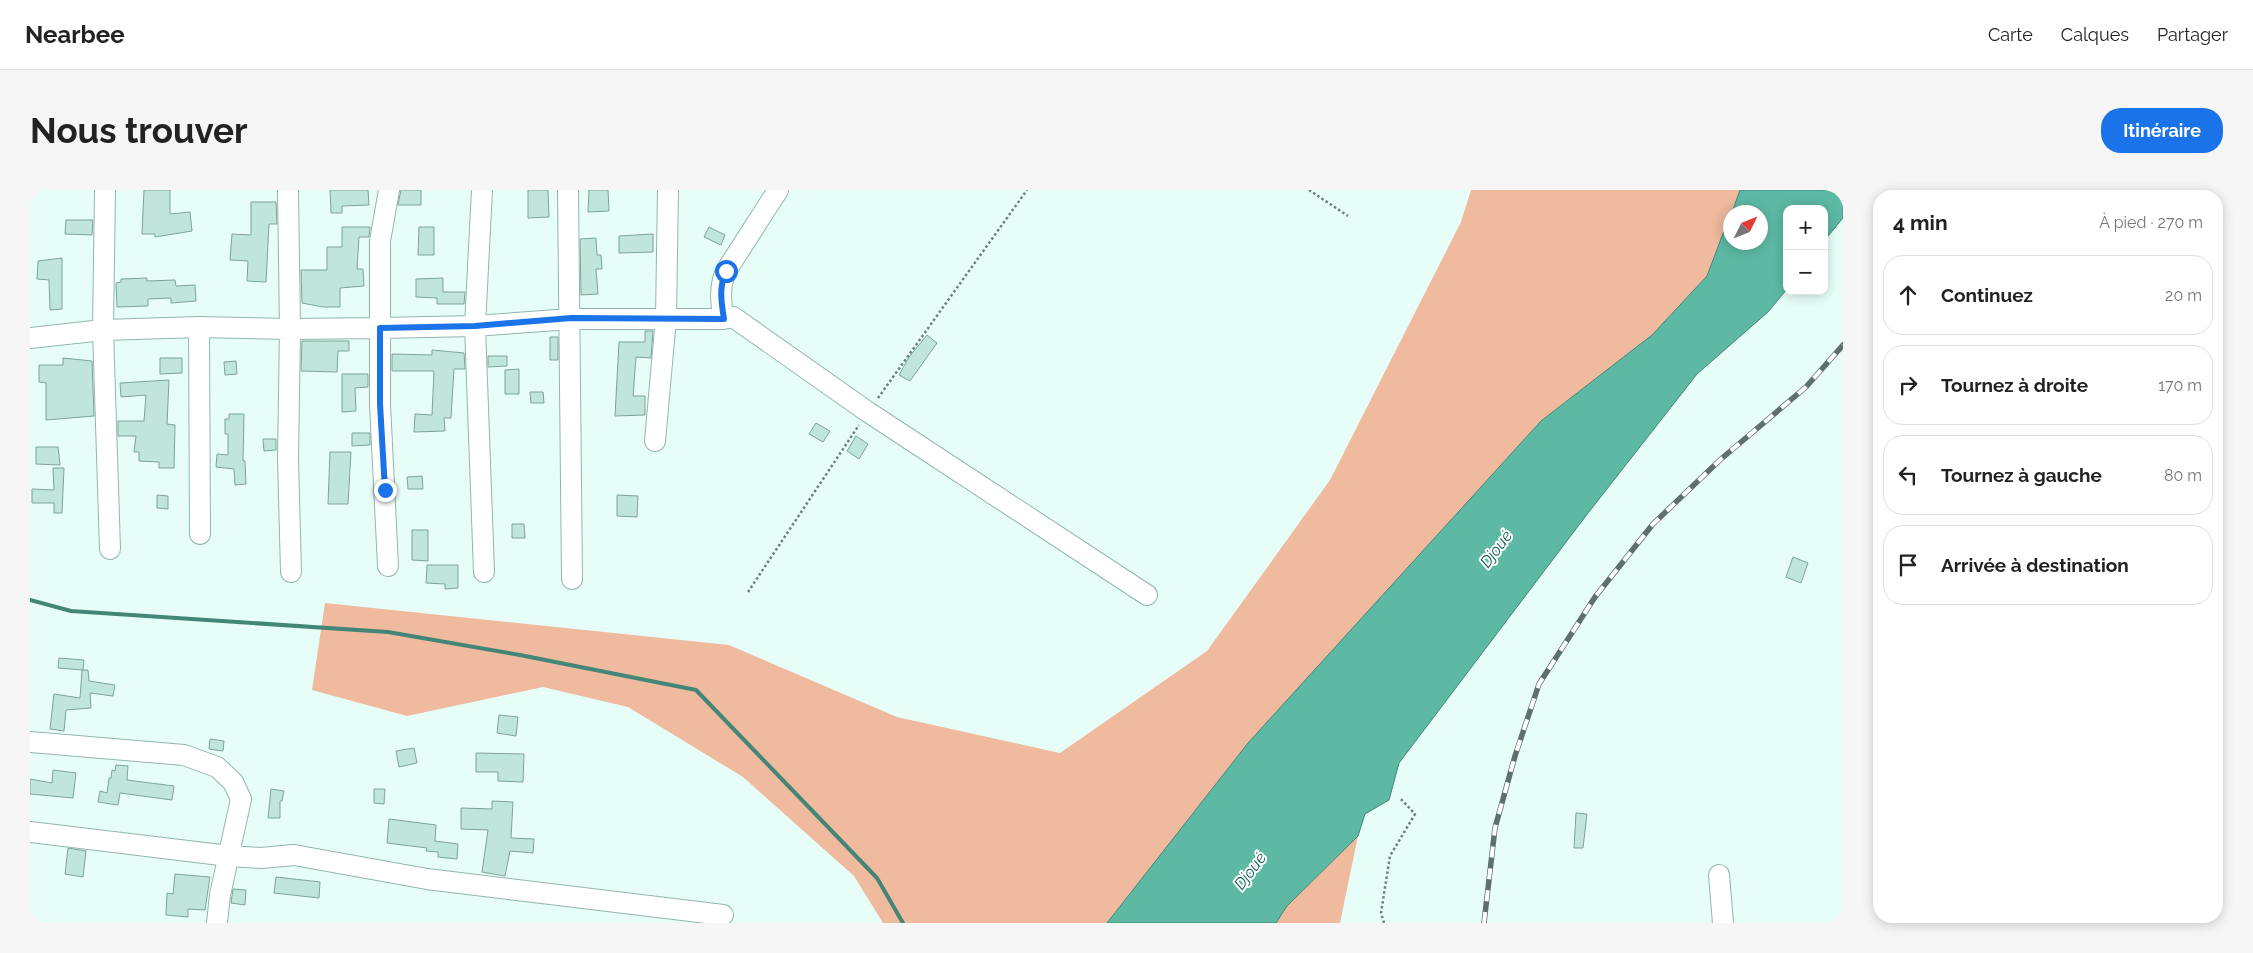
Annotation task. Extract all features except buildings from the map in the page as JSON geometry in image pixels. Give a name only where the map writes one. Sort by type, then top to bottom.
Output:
[{"type":"street","points":[[105,190],[103,330],[110,549]]},
{"type":"street","points":[[288,190],[290,572]]},
{"type":"street","points":[[388,566],[380,404],[380,241],[389,190]]},
{"type":"street","points":[[482,190],[475,326],[484,572]]},
{"type":"street","points":[[568,190],[571,318],[572,579]]},
{"type":"street","points":[[655,441],[666,318],[668,190]]},
{"type":"street","points":[[724,319],[721,290],[726,271],[778,190]]},
{"type":"street","points":[[30,338],[103,330],[199,327],[380,328],[475,326],[571,318],[724,319],[732,317],[868,412],[1146,595]]},
{"type":"street","points":[[199,327],[200,534]]},
{"type":"street","points":[[30,742],[184,755],[217,767],[233,782],[241,799],[217,923]]},
{"type":"street","points":[[30,832],[229,856],[261,858],[294,855],[427,880],[723,916]]},
{"type":"street","points":[[1719,875],[1723,923]]},
{"type":"path","points":[[748,592],[868,412],[1027,190]]},
{"type":"path","points":[[1309,190],[1348,216]]},
{"type":"path","points":[[1384,923],[1381,913],[1390,856],[1415,814],[1400,798]]},
{"type":"shaded area","points":[[1471,190],[1740,190],[1734,205],[1723,205],[1723,234],[1707,276],[1652,335],[1541,421],[1248,743],[1107,923],[883,923],[854,876],[743,777],[628,707],[543,687],[407,716],[312,690],[325,603],[729,645],[897,717],[1060,753],[1207,651],[1330,480],[1461,222]]},
{"type":"shaded area","points":[[1358,836],[1340,923],[1276,923],[1287,906]]},
{"type":"water","name":"Djoué","points":[[1740,190],[1843,190],[1843,218],[1828,236],[1828,205],[1783,205],[1783,294],[1768,312],[1697,374],[1585,517],[1399,763],[1389,800],[1365,814],[1358,836],[1287,906],[1276,923],[1107,923],[1248,743],[1541,421],[1652,335],[1707,276],[1723,234],[1723,250],[1768,250],[1768,205],[1735,205]]},
{"type":"waterway","points":[[30,600],[71,611],[388,632],[520,655],[696,690],[877,878],[903,923]]},
{"type":"railway","points":[[1484,923],[1495,828],[1515,756],[1539,684],[1595,597],[1653,524],[1721,459],[1806,387],[1843,345]]},
{"type":"route","points":[[385,490],[380,404],[380,328],[475,326],[571,318],[724,319],[721,282],[726,271]]}]
